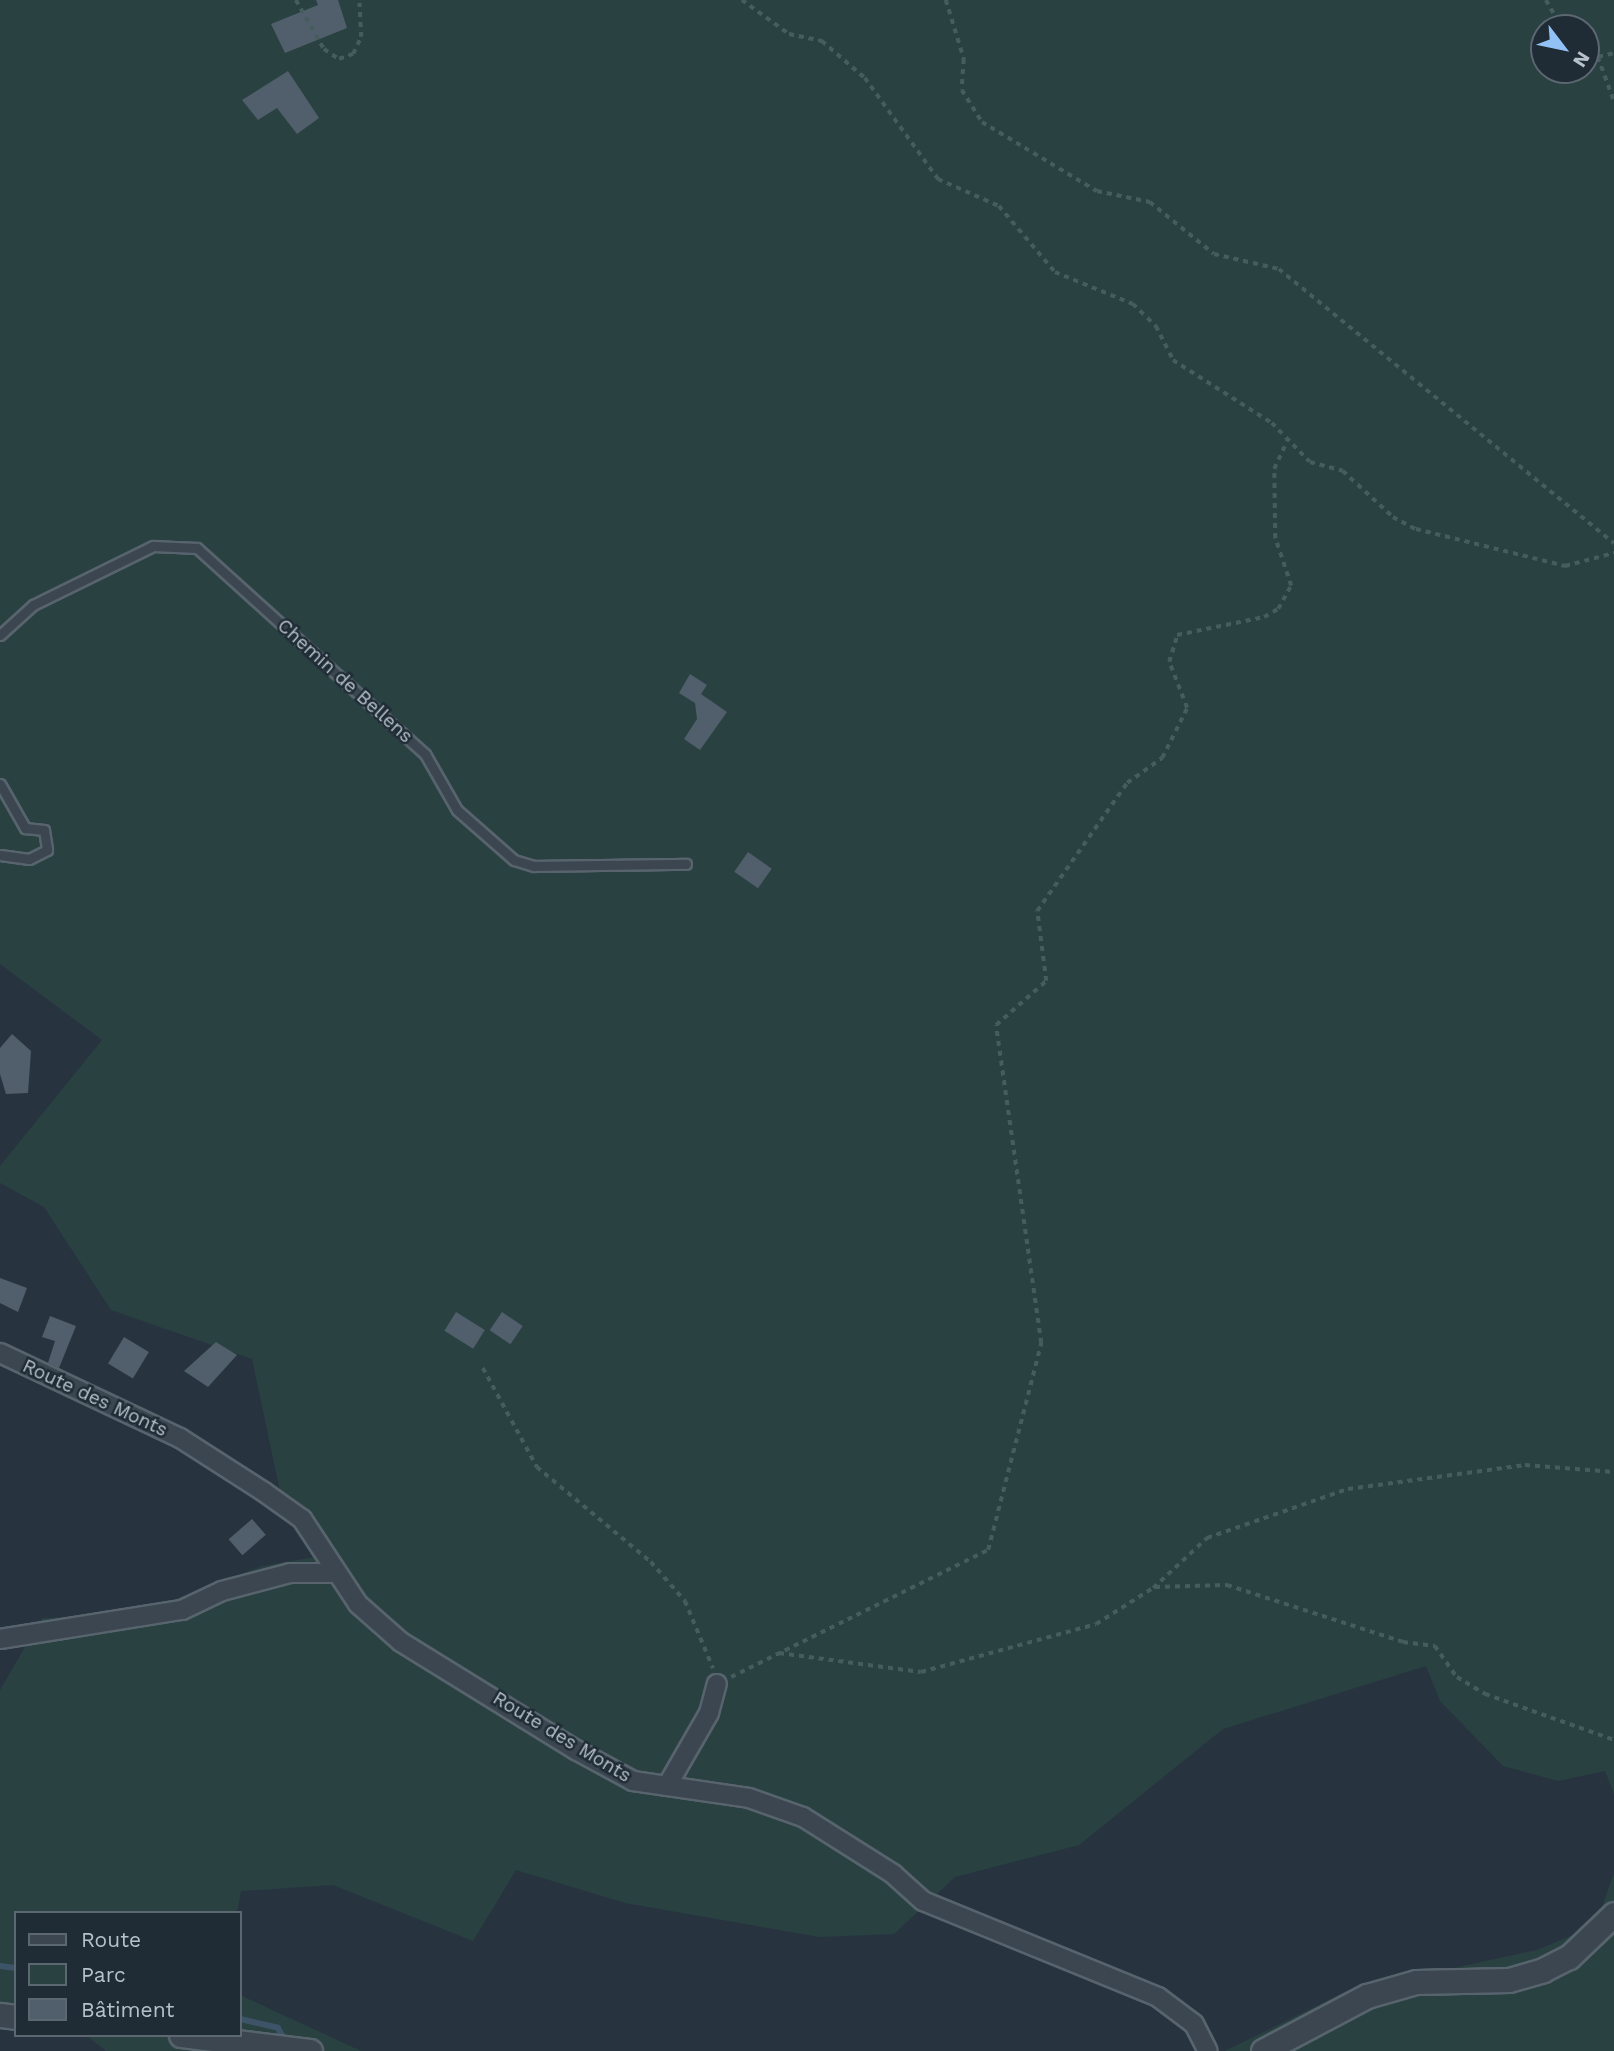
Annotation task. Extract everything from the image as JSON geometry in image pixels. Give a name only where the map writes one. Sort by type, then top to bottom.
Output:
[{"type":"street","name":"Route des Monts","points":[[0,1353],[180,1438],[264,1492],[302,1519],[335,1573],[401,1642],[633,1781],[749,1798],[803,1817],[893,1874],[923,1901],[1157,1997],[1194,2024],[1208,2051]]},
{"type":"street","points":[[0,1639],[181,1610],[222,1591],[290,1573],[335,1573]]},
{"type":"street","points":[[667,1786],[709,1713],[718,1684]]},
{"type":"street","points":[[1263,2051],[1367,1996],[1416,1982],[1509,1980],[1543,1970],[1569,1957],[1614,1914]]},
{"type":"street","points":[[199,2037],[307,2050]]},
{"type":"lane","name":"Chemin de Bellens","points":[[0,635],[33,605],[153,546],[197,548],[425,754],[457,810],[514,860],[534,866],[686,864]]},
{"type":"lane","points":[[0,784],[25,828],[44,830],[47,850],[29,859],[0,855]]},
{"type":"path","points":[[296,0],[324,48],[339,59],[353,54],[361,37],[359,4]]},
{"type":"path","points":[[742,0],[789,34],[822,41],[865,78],[938,179],[999,206],[1055,272],[1133,304],[1156,326],[1173,360],[1288,439],[1310,461],[1343,471],[1393,517],[1416,529],[1565,566],[1614,553]]},
{"type":"path","points":[[946,0],[964,59],[962,90],[982,122],[1097,191],[1150,202],[1214,254],[1279,269],[1614,543]]},
{"type":"path","points":[[1600,62],[1614,101]]},
{"type":"path","points":[[483,1368],[537,1467],[561,1494],[651,1562],[685,1601],[718,1684],[988,1550],[1041,1343],[996,1024],[1046,981],[1037,911],[1126,783],[1162,758],[1187,708],[1169,662],[1177,635],[1264,617],[1278,609],[1291,586],[1275,538],[1274,469],[1288,439]]},
{"type":"path","points":[[778,1653],[921,1672],[1096,1624],[1153,1588],[1207,1538],[1348,1489],[1511,1466],[1614,1472]]},
{"type":"path","points":[[1153,1588],[1227,1585],[1403,1642],[1435,1646],[1457,1677],[1485,1693],[1614,1741]]},
{"type":"green space","points":[[0,0],[1614,0],[1614,1794],[1605,1771],[1558,1781],[1503,1766],[1440,1701],[1426,1666],[1223,1729],[1079,1845],[955,1877],[894,1934],[819,1937],[625,1903],[516,1870],[473,1941],[333,1885],[241,1891],[237,1911],[14,1911],[14,2008],[0,2006],[0,1690],[42,1618],[137,1615],[262,1566],[315,1557],[285,1515],[252,1359],[111,1310],[44,1207],[0,1183],[0,1166],[102,1040],[0,964]]},
{"type":"green space","points":[[1614,1873],[1614,2051],[1225,2051],[1347,1991],[1537,1950],[1595,1926]]},
{"type":"green space","points":[[242,1996],[361,2051],[106,2051],[88,2037],[242,2037]]},
{"type":"building","points":[[316,0],[338,0],[347,28],[285,53],[271,24],[318,5]]},
{"type":"building","points":[[288,71],[319,118],[297,134],[277,108],[258,120],[242,100]]},
{"type":"building","points":[[690,674],[707,685],[701,694],[727,712],[700,750],[684,739],[697,719],[695,703],[679,693]]},
{"type":"building","points":[[748,852],[772,869],[758,888],[734,872]]},
{"type":"building","points":[[12,1034],[31,1051],[28,1093],[6,1094],[0,1074],[0,1048]]},
{"type":"building","points":[[0,1278],[27,1288],[18,1312],[0,1303]]},
{"type":"building","points":[[456,1312],[485,1330],[473,1349],[444,1331]]},
{"type":"building","points":[[502,1312],[523,1326],[510,1344],[490,1330]]},
{"type":"building","points":[[50,1316],[76,1326],[59,1368],[48,1363],[55,1341],[42,1337]]},
{"type":"building","points":[[124,1337],[149,1352],[133,1379],[108,1364]]},
{"type":"building","points":[[216,1342],[237,1355],[208,1387],[184,1371]]},
{"type":"building","points":[[252,1519],[266,1535],[242,1555],[229,1539]]},
{"type":"waterway","points":[[0,1966],[14,1968]]},
{"type":"waterway","points":[[242,2019],[278,2028],[286,2043]]}]
